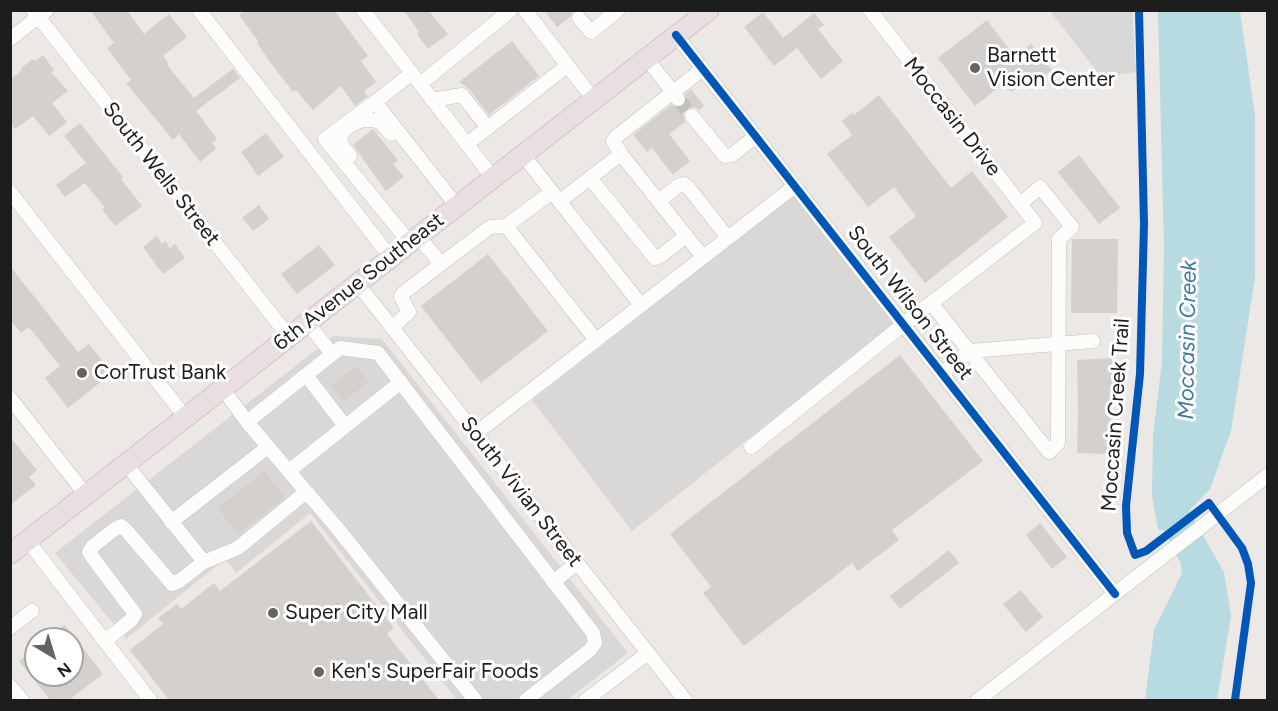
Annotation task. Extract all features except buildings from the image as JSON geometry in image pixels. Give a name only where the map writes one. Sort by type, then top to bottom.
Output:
[{"type":"highway","name":"6th Avenue Southeast","points":[[11,553],[676,36],[698,14]]},
{"type":"street","points":[[199,10],[391,258]]},
{"type":"street","points":[[363,10],[493,178]]},
{"type":"street","points":[[441,264],[373,199],[325,139],[375,102],[416,78],[512,10]]},
{"type":"street","points":[[525,10],[594,100]]},
{"type":"street","points":[[579,18],[591,32],[618,10]]},
{"type":"street","name":"Moccasin Drive","points":[[870,10],[1035,223],[931,303]]},
{"type":"street","points":[[10,39],[39,13]]},
{"type":"street","name":"South Wells Street","points":[[39,13],[289,337]]},
{"type":"street","name":"South Wilson Street","points":[[676,36],[1115,594]]},
{"type":"street","points":[[647,58],[676,96]]},
{"type":"street","points":[[467,144],[567,66]]},
{"type":"street","points":[[703,69],[676,96],[616,137],[614,141],[621,154],[703,257]]},
{"type":"street","points":[[432,100],[462,95],[488,128]]},
{"type":"street","points":[[375,102],[457,206]]},
{"type":"street","points":[[692,116],[725,156],[732,155],[756,136]]},
{"type":"street","points":[[373,199],[366,177],[341,144],[340,137],[343,131],[363,120],[380,122],[405,152],[421,161]]},
{"type":"street","points":[[378,353],[409,312],[401,297],[402,294],[490,226],[506,226],[590,178],[621,154]]},
{"type":"street","points":[[523,155],[641,305]]},
{"type":"street","points":[[590,178],[655,258],[686,236]]},
{"type":"street","points":[[659,201],[679,185],[684,184],[728,238]]},
{"type":"street","points":[[475,434],[795,186]]},
{"type":"street","points":[[751,447],[931,303],[1049,452],[1058,443],[1059,239],[1072,227],[1040,188],[1020,204]]},
{"type":"street","points":[[10,192],[186,418]]},
{"type":"street","points":[[506,226],[596,340]]},
{"type":"street","name":"South Vivian Street","points":[[357,283],[396,332],[447,420],[475,434],[685,700]]},
{"type":"street","points":[[307,322],[332,354]]},
{"type":"street","points":[[942,373],[970,351],[1093,341]]},
{"type":"street","points":[[247,422],[340,348],[378,353],[401,382],[447,420],[553,582],[593,633],[595,643],[590,650],[526,700]]},
{"type":"street","points":[[306,375],[345,426]]},
{"type":"street","points":[[289,471],[401,382]]},
{"type":"street","points":[[223,389],[247,422],[338,529],[475,700]]},
{"type":"street","points":[[10,398],[86,495]]},
{"type":"street","points":[[171,522],[268,447]]},
{"type":"street","points":[[126,465],[204,562]]},
{"type":"street","points":[[978,700],[1268,475]]},
{"type":"street","points":[[105,641],[135,614],[89,552],[93,546],[115,529],[121,526],[171,584],[179,581],[204,562],[238,548],[306,492]]},
{"type":"street","points":[[28,541],[150,700]]},
{"type":"street","points":[[553,582],[577,563]]},
{"type":"street","points":[[10,627],[32,611]]},
{"type":"street","points":[[586,700],[648,653]]},
{"type":"street","points":[[10,686],[22,700]]},
{"type":"shaded area","points":[[1050,11],[1132,11],[1136,72],[1102,78]]},
{"type":"shaded area","points":[[795,195],[894,324],[632,531],[532,400]]},
{"type":"shaded area","points":[[334,336],[382,339],[628,653],[567,700],[457,700],[310,513],[236,573],[225,559],[126,639],[55,553]]},
{"type":"water","name":"Moccasin Creek","points":[[1158,11],[1240,11],[1255,116],[1255,277],[1231,431],[1210,489],[1189,511],[1224,572],[1231,616],[1217,700],[1145,700],[1154,630],[1182,573],[1181,564],[1164,530],[1158,530],[1152,495],[1153,435],[1162,362],[1164,247]]},
{"type":"tunnel","points":[[678,99],[692,116]]},
{"type":"cycle path","name":"Moccasin Creek Trail","points":[[1139,10],[1144,224],[1140,374],[1126,506],[1127,533],[1135,555],[1146,551],[1209,503],[1242,548],[1248,564],[1251,583],[1235,700]]},
{"type":"cycle path","points":[[676,35],[1115,594]]},
{"type":"place","name":"Barnett Vision Center","points":[[975,68]]},
{"type":"place","name":"CorTrust Bank","points":[[82,373]]},
{"type":"place","name":"Super City Mall","points":[[273,613]]},
{"type":"place","name":"Ken's SuperFair Foods","points":[[319,672]]}]
